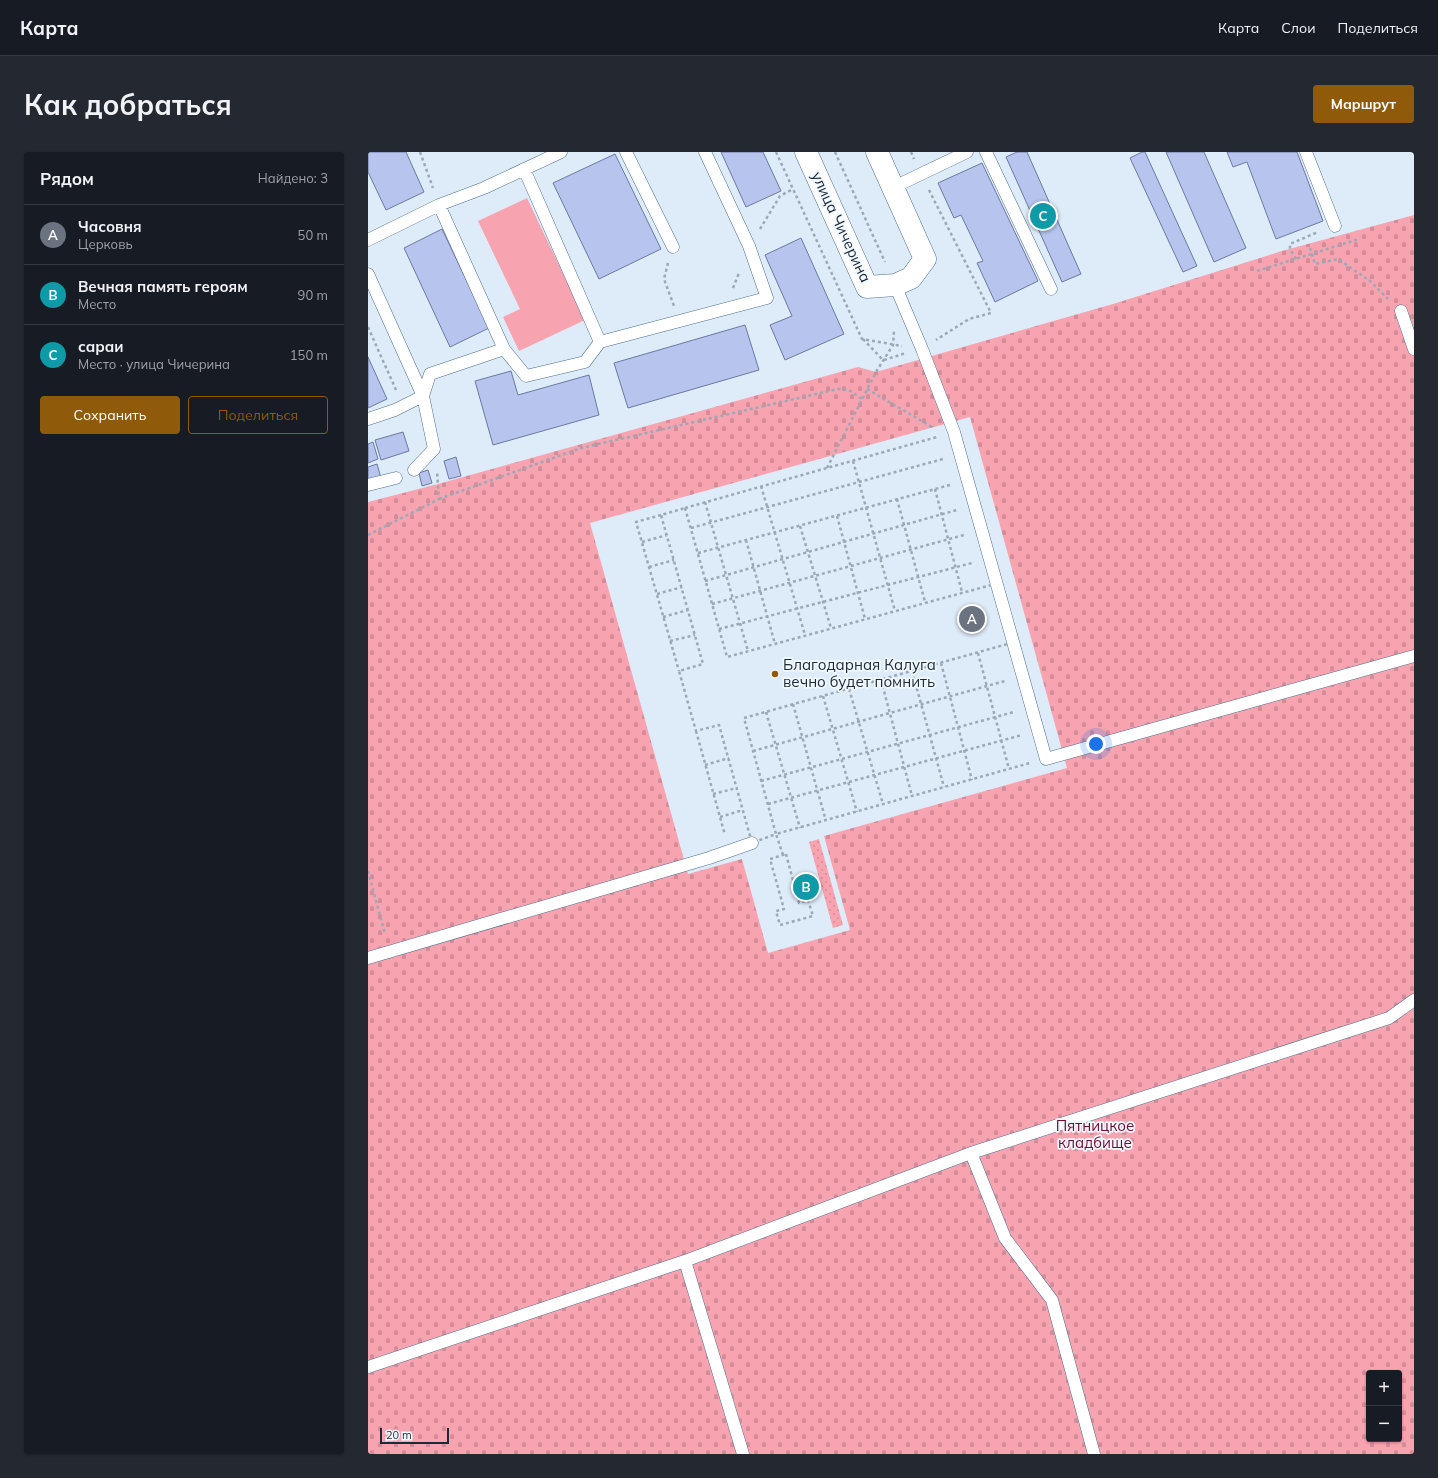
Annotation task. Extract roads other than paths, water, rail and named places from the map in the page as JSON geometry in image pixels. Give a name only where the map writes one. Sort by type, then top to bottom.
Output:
[{"type":"street","name":"улица Чичерина","points":[[806,152],[867,287],[895,285],[911,278],[925,259],[878,152]]},
{"type":"lane","points":[[368,240],[440,205],[524,170],[561,152]]},
{"type":"lane","points":[[626,152],[673,247]]},
{"type":"lane","points":[[440,205],[504,349],[526,376],[585,362],[600,342],[766,298],[749,246],[705,152]]},
{"type":"lane","points":[[894,187],[967,152]]},
{"type":"lane","points":[[986,152],[1051,289]]},
{"type":"lane","points":[[1306,152],[1335,226]]},
{"type":"lane","points":[[524,170],[600,342]]},
{"type":"lane","points":[[368,274],[423,396],[434,449],[414,470]]},
{"type":"lane","points":[[895,285],[922,348],[950,433],[960,454],[1046,759],[1414,656]]},
{"type":"lane","points":[[1401,311],[1414,349]]},
{"type":"lane","points":[[368,419],[401,407],[423,396],[430,374],[504,349]]},
{"type":"lane","points":[[368,485],[396,478]]},
{"type":"lane","points":[[368,958],[752,843]]},
{"type":"lane","points":[[368,1367],[686,1261],[971,1153],[1389,1018],[1414,1000]]},
{"type":"lane","points":[[971,1153],[1005,1238],[1052,1300],[1094,1454]]},
{"type":"lane","points":[[686,1261],[743,1454]]},
{"type":"place","name":"сараи","points":[[1043,216]]},
{"type":"place","name":"Часовня","points":[[972,619]]},
{"type":"place","name":"Благодарная Калуга вечно будет помнить","points":[[775,674]]},
{"type":"place","name":"Вечная память героям","points":[[806,887]]},
{"type":"park label","name":"Пятницкое кладбище","points":[[1095,1134]]}]
